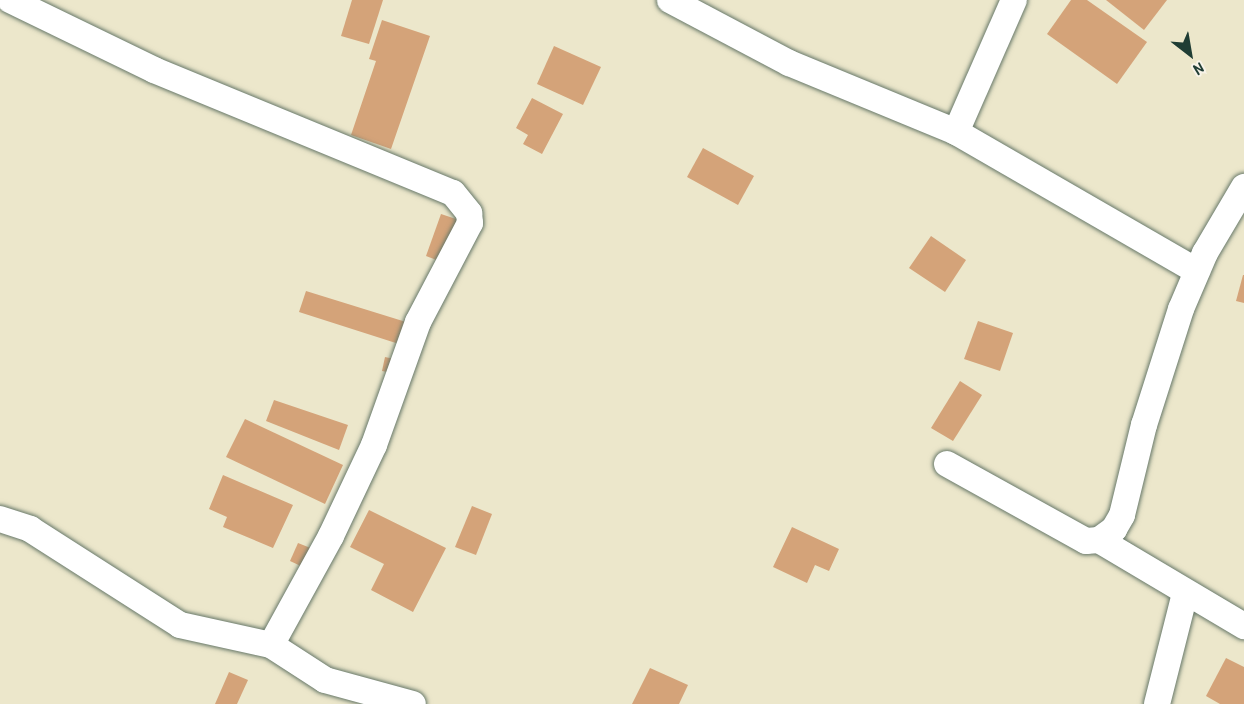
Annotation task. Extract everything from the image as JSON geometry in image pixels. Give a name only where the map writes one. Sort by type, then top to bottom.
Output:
[{"type":"street","points":[[10,0],[154,70],[453,194],[469,213],[470,223],[418,322],[374,446],[332,536],[271,645]]},
{"type":"street","points":[[670,0],[789,63],[956,132],[1197,272]]},
{"type":"street","points":[[956,132],[1014,0]]},
{"type":"street","points":[[947,464],[1086,541],[1099,540],[1114,529],[1122,515],[1144,425],[1197,272],[1244,187]]},
{"type":"street","points":[[0,519],[30,529],[180,625],[271,645],[325,680],[413,704]]},
{"type":"street","points":[[1099,540],[1244,626]]},
{"type":"street","points":[[1157,704],[1185,593]]},
{"type":"building","points":[[352,0],[383,0],[369,44],[341,36]]},
{"type":"building","points":[[1071,0],[1087,0],[1147,42],[1117,84],[1047,34]]},
{"type":"building","points":[[1106,0],[1167,0],[1144,30]]},
{"type":"building","points":[[382,20],[430,36],[391,149],[351,135],[376,61],[369,59]]},
{"type":"building","points":[[554,46],[601,67],[583,105],[537,84]]},
{"type":"building","points":[[532,98],[563,114],[542,154],[523,144],[528,135],[516,128]]},
{"type":"building","points":[[703,148],[754,176],[738,205],[687,177]]},
{"type":"building","points":[[441,214],[462,221],[447,264],[426,256]]},
{"type":"building","points":[[931,236],[966,260],[945,292],[909,268]]},
{"type":"building","points":[[1244,275],[1244,303],[1236,301]]},
{"type":"building","points":[[306,291],[406,322],[399,344],[299,312]]},
{"type":"building","points":[[978,321],[1013,333],[1000,371],[964,359]]},
{"type":"building","points":[[385,357],[394,359],[392,373],[382,371]]},
{"type":"building","points":[[960,381],[982,395],[953,441],[931,428]]},
{"type":"building","points":[[274,400],[348,425],[339,450],[266,421]]},
{"type":"building","points":[[245,419],[343,465],[325,504],[226,457]]},
{"type":"building","points":[[223,475],[293,505],[273,548],[223,527],[227,517],[209,509]]},
{"type":"building","points":[[472,506],[492,514],[476,555],[455,547]]},
{"type":"building","points":[[369,510],[446,548],[413,612],[371,590],[384,564],[350,547]]},
{"type":"building","points":[[792,527],[839,549],[829,571],[815,565],[807,583],[773,567]]},
{"type":"building","points":[[298,543],[313,549],[305,568],[290,561]]},
{"type":"building","points":[[1226,658],[1244,667],[1244,704],[1220,704],[1206,696]]},
{"type":"building","points":[[650,668],[688,685],[679,704],[632,704]]},
{"type":"building","points":[[229,672],[248,680],[237,704],[215,704]]}]
